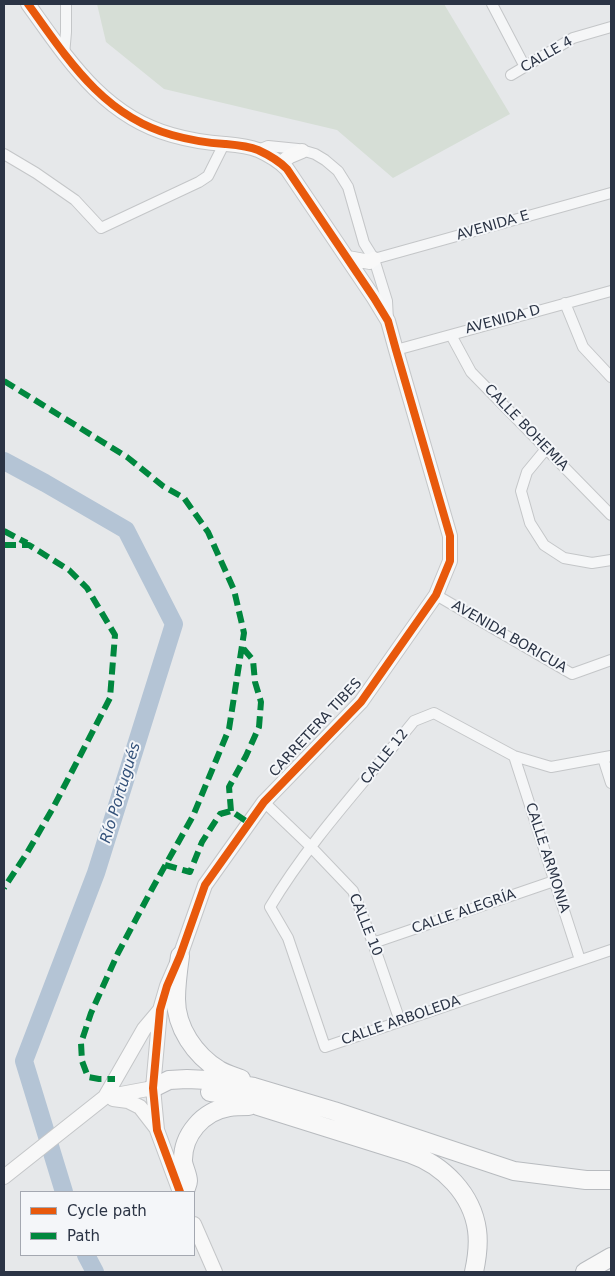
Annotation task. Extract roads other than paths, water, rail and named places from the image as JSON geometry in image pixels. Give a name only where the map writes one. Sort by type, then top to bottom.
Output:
[{"type":"highway","points":[[180,956],[176,998],[178,1016],[185,1032],[197,1051],[210,1063],[254,1087]]},
{"type":"highway","points":[[153,1088],[169,1080],[187,1079],[254,1087],[334,1111],[514,1171],[586,1180],[611,1180]]},
{"type":"highway","points":[[153,1088],[168,1092],[214,1092],[254,1102],[258,1106]]},
{"type":"highway","points":[[185,1191],[188,1181],[183,1162],[184,1152],[190,1133],[196,1125],[220,1109],[231,1106],[258,1106],[411,1154],[437,1167],[458,1187],[474,1215],[478,1241],[474,1272]]},
{"type":"highway","points":[[585,1272],[611,1257]]},
{"type":"street","points":[[28,4],[64,55],[92,87],[135,121],[173,136],[258,150],[281,163],[302,150]]},
{"type":"street","points":[[64,55],[66,4]]},
{"type":"street","points":[[492,4],[525,67]]},
{"type":"street","name":"CALLE 4","points":[[511,75],[573,38],[611,26]]},
{"type":"street","points":[[4,154],[36,172],[75,200],[102,228],[208,176],[224,144]]},
{"type":"street","points":[[258,150],[268,146],[302,150],[326,160],[338,170],[348,187],[364,243],[374,259],[387,300],[388,321]]},
{"type":"street","name":"CARRETERA TIBES","points":[[180,1191],[157,1130],[153,1088],[160,1010],[167,986],[180,956],[205,885],[264,802],[361,702],[436,595],[450,561],[450,536],[388,321],[297,182],[281,163]]},
{"type":"street","name":"AVENIDA E","points":[[374,259],[611,193]]},
{"type":"street","points":[[348,258],[370,262],[374,259]]},
{"type":"street","name":"AVENIDA D","points":[[396,350],[611,291]]},
{"type":"street","points":[[565,303],[583,347],[611,376]]},
{"type":"street","name":"CALLE BOHEMIA","points":[[450,335],[471,372],[611,515]]},
{"type":"street","points":[[546,449],[527,472],[521,491],[530,523],[544,545],[564,558],[592,563],[611,560]]},
{"type":"street","name":"AVENIDA BORICUA","points":[[436,595],[572,674],[611,660]]},
{"type":"street","name":"CALLE 12","points":[[280,890],[311,846],[414,722],[434,713],[514,756],[551,767],[607,757]]},
{"type":"street","name":"CALLE ARMONIA","points":[[514,756],[580,960]]},
{"type":"street","points":[[607,757],[611,783]]},
{"type":"street","name":"CALLE 10","points":[[264,802],[311,846],[353,891],[374,943],[400,1021]]},
{"type":"street","name":"CALLE ALEGRÍA","points":[[374,943],[554,881]]},
{"type":"street","name":"CALLE ARBOLEDA","points":[[280,890],[270,907],[288,938],[325,1047],[611,950]]},
{"type":"street","points":[[4,1177],[103,1099],[144,1030],[160,1010]]},
{"type":"street","points":[[103,1099],[153,1088]]},
{"type":"street","points":[[103,1099],[128,1101],[140,1107],[157,1130]]},
{"type":"street","points":[[195,1226],[215,1272]]},
{"type":"waterway","name":"Río Portugués","points":[[4,461],[126,530],[174,624],[96,873],[24,1061],[64,1191]]},
{"type":"waterway","name":"Río Portugués","points":[[87,1256],[95,1272]]}]
